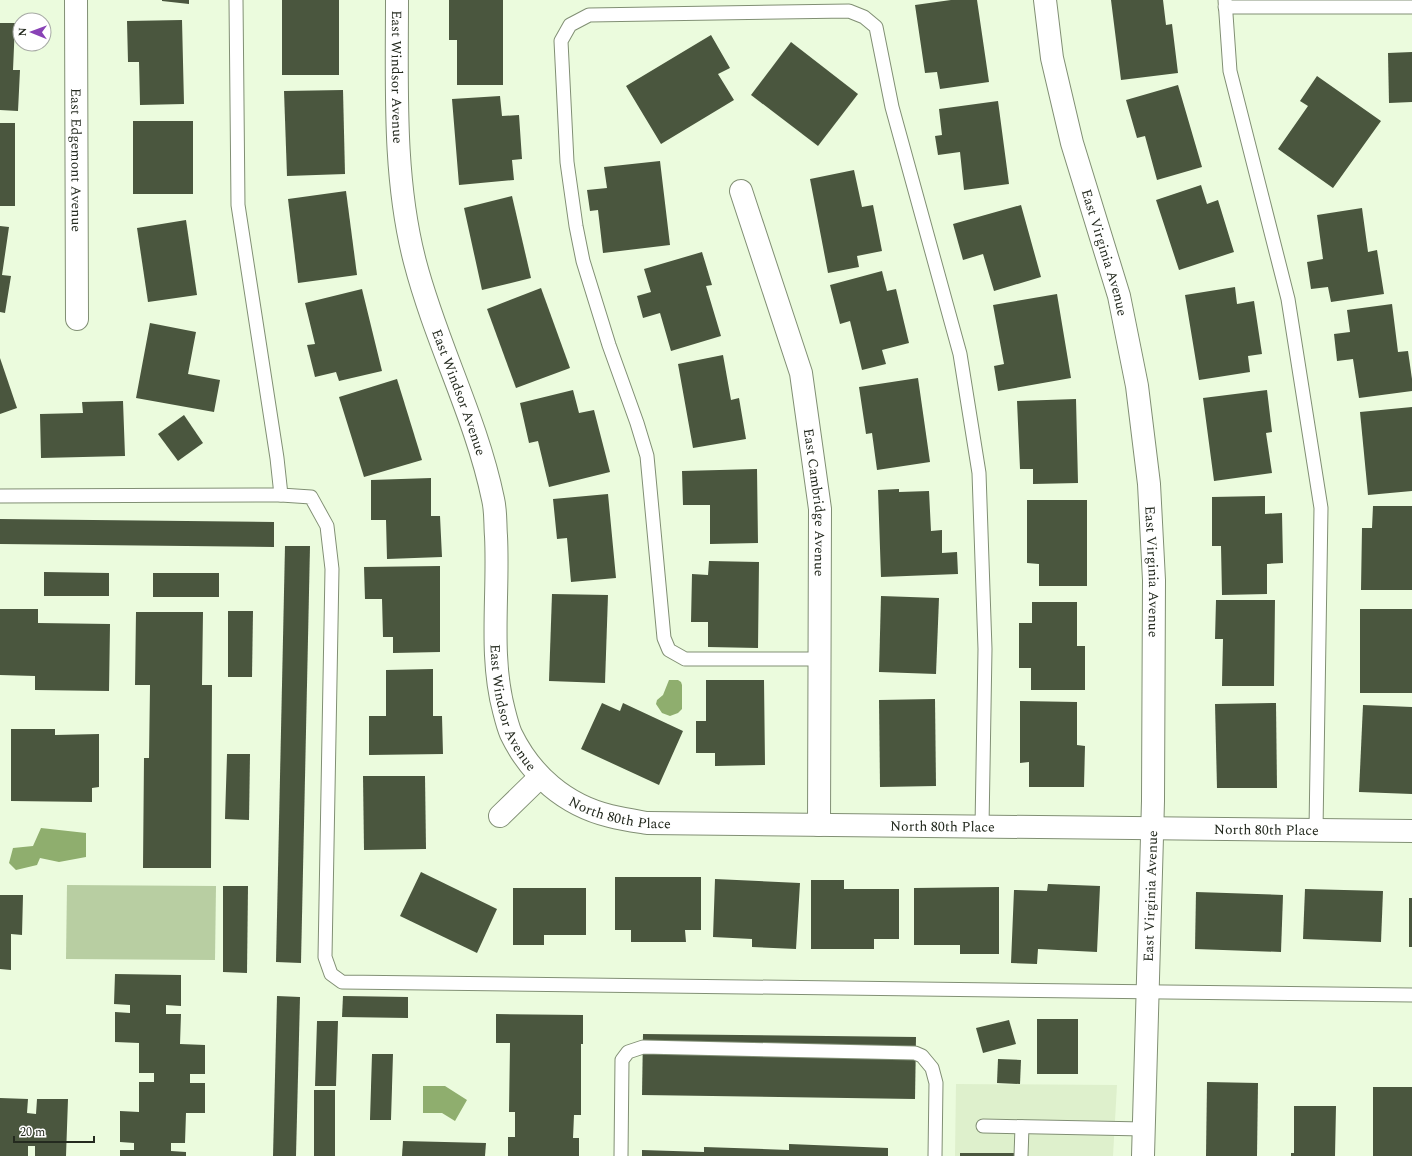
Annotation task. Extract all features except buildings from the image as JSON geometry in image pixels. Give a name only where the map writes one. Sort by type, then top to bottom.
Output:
[{"type":"street","name":"East Edgemont Avenue","points":[[76,0],[77,319]]},
{"type":"street","name":"East Windsor Avenue","points":[[397,0],[397,116],[401,191],[414,260],[427,306],[480,447],[494,502],[497,558],[496,662],[501,698],[510,732],[528,763],[540,777]]},
{"type":"street","name":"East Virginia Avenue","points":[[1046,0],[1052,58],[1072,143],[1119,296],[1137,386],[1149,484],[1154,580],[1152,827],[1143,1156]]},
{"type":"street","name":"East Cambridge Avenue","points":[[741,191],[801,373],[820,509],[819,825]]},
{"type":"street","points":[[500,816],[540,777]]},
{"type":"street","name":"North 80th Place","points":[[540,777],[554,789],[580,806],[610,816],[647,823],[982,827],[1152,827],[1412,831]]},
{"type":"lane","points":[[236,0],[238,205],[277,458],[281,496]]},
{"type":"lane","points":[[1316,830],[1321,508],[1288,299],[1230,71],[1225,4],[1412,7]]},
{"type":"lane","points":[[819,659],[685,659],[669,650],[664,638],[647,456],[637,423],[609,345],[583,261],[567,162],[561,41],[570,25],[589,15],[849,11],[864,17],[876,27],[892,107],[960,354],[979,473],[985,649],[982,827]]},
{"type":"lane","points":[[0,496],[311,497],[327,526],[332,569],[325,957],[331,974],[342,982],[1148,993],[1412,995]]},
{"type":"lane","points":[[621,1156],[622,1060],[628,1052],[643,1047],[915,1053],[922,1056],[932,1068],[936,1083],[935,1156]]},
{"type":"lane","points":[[983,1126],[1144,1129]]},
{"type":"lane","points":[[1021,1156],[1022,1127]]},
{"type":"shaded area","points":[[669,680],[678,680],[682,685],[682,709],[678,713],[670,716],[662,713],[656,704],[657,700],[663,695]]},
{"type":"shaded area","points":[[41,828],[86,833],[86,857],[59,862],[40,858],[37,865],[16,870],[9,863],[13,848],[33,846]]},
{"type":"shaded area","points":[[67,885],[216,886],[215,960],[66,959]]},
{"type":"shaded area","points":[[956,1084],[1117,1085],[1113,1156],[955,1156]]},
{"type":"shaded area","points":[[423,1086],[445,1086],[467,1100],[455,1121],[442,1113],[423,1113]]}]
